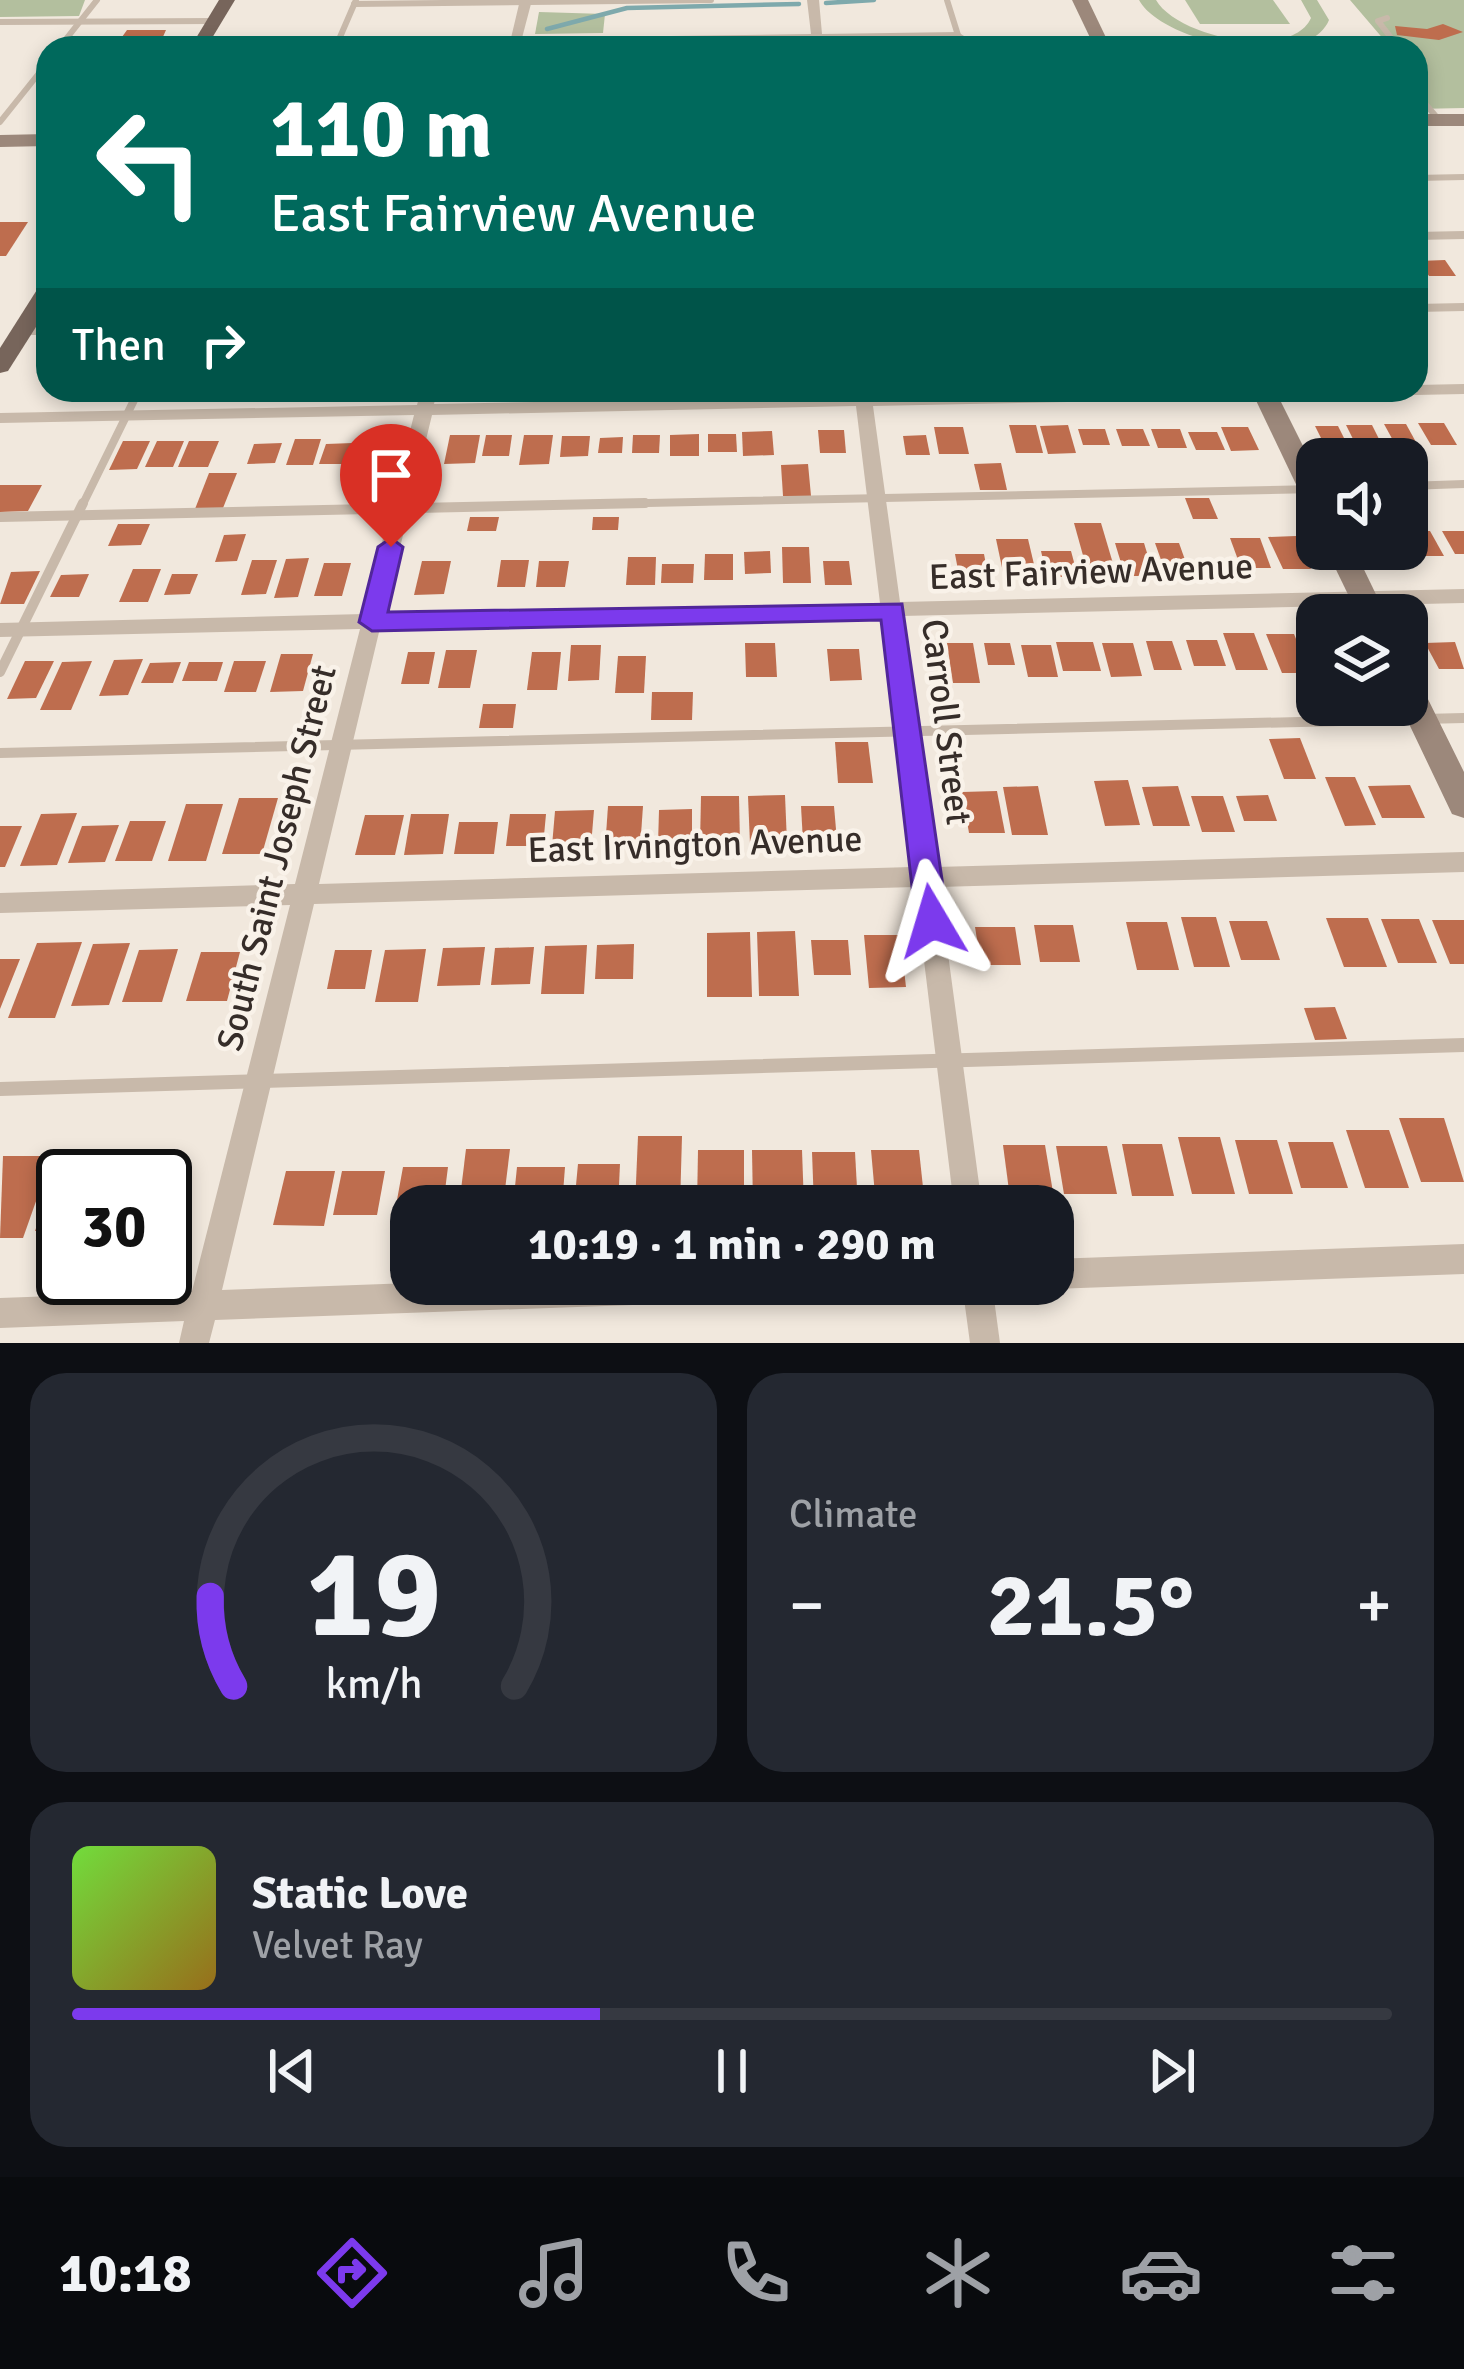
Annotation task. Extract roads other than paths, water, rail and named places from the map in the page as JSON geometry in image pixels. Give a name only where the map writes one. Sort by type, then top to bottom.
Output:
[{"type":"main road","points":[[205,36],[227,0]]},
{"type":"main road","points":[[0,366],[36,309]]},
{"type":"street","points":[[813,0],[817,36]]},
{"type":"street","points":[[1080,0],[1097,36]]},
{"type":"street","points":[[517,36],[526,1]]},
{"type":"street","points":[[0,22],[214,21]]},
{"type":"street","points":[[1428,120],[1464,120]]},
{"type":"street","points":[[0,141],[36,140]]},
{"type":"street","points":[[1428,236],[1464,235]]},
{"type":"street","points":[[1428,390],[1464,389]]},
{"type":"street","points":[[0,418],[407,402]]},
{"type":"street","name":"South Saint Joseph Street","points":[[194,1343],[427,402]]},
{"type":"street","name":"Carroll Street","points":[[865,402],[965,1185]]},
{"type":"street","points":[[1269,402],[1296,455]]},
{"type":"street","name":"East Fairview Avenue","points":[[1428,600],[1464,596]]},
{"type":"street","name":"East Fairview Avenue","points":[[10,630],[892,610],[1296,607]]},
{"type":"street","points":[[1425,726],[1464,805]]},
{"type":"street","name":"East Irvington Avenue","points":[[0,903],[1464,862]]},
{"type":"street","points":[[1074,1273],[1464,1259]]},
{"type":"street","points":[[0,1313],[390,1300]]},
{"type":"street","points":[[980,1305],[985,1343]]},
{"type":"lane","points":[[68,36],[97,0]]},
{"type":"lane","points":[[340,36],[355,2],[711,0]]},
{"type":"lane","points":[[947,0],[958,36]]},
{"type":"lane","points":[[1387,18],[1378,21],[1390,36]]},
{"type":"lane","points":[[0,122],[36,77]]},
{"type":"lane","points":[[1428,107],[1439,120]]},
{"type":"lane","points":[[1428,178],[1464,177]]},
{"type":"lane","points":[[1428,308],[1464,308]]},
{"type":"lane","points":[[22,331],[36,331]]},
{"type":"lane","points":[[0,672],[10,630],[77,515],[133,402]]},
{"type":"lane","points":[[1428,485],[1464,484]]},
{"type":"lane","points":[[0,517],[1296,493]]},
{"type":"lane","points":[[1428,719],[1464,718]]},
{"type":"lane","points":[[0,753],[1296,722]]},
{"type":"lane","points":[[0,1089],[1464,1045]]},
{"type":"waterway","points":[[826,3],[874,0]]},
{"type":"waterway","points":[[547,29],[627,8],[799,4]]}]
